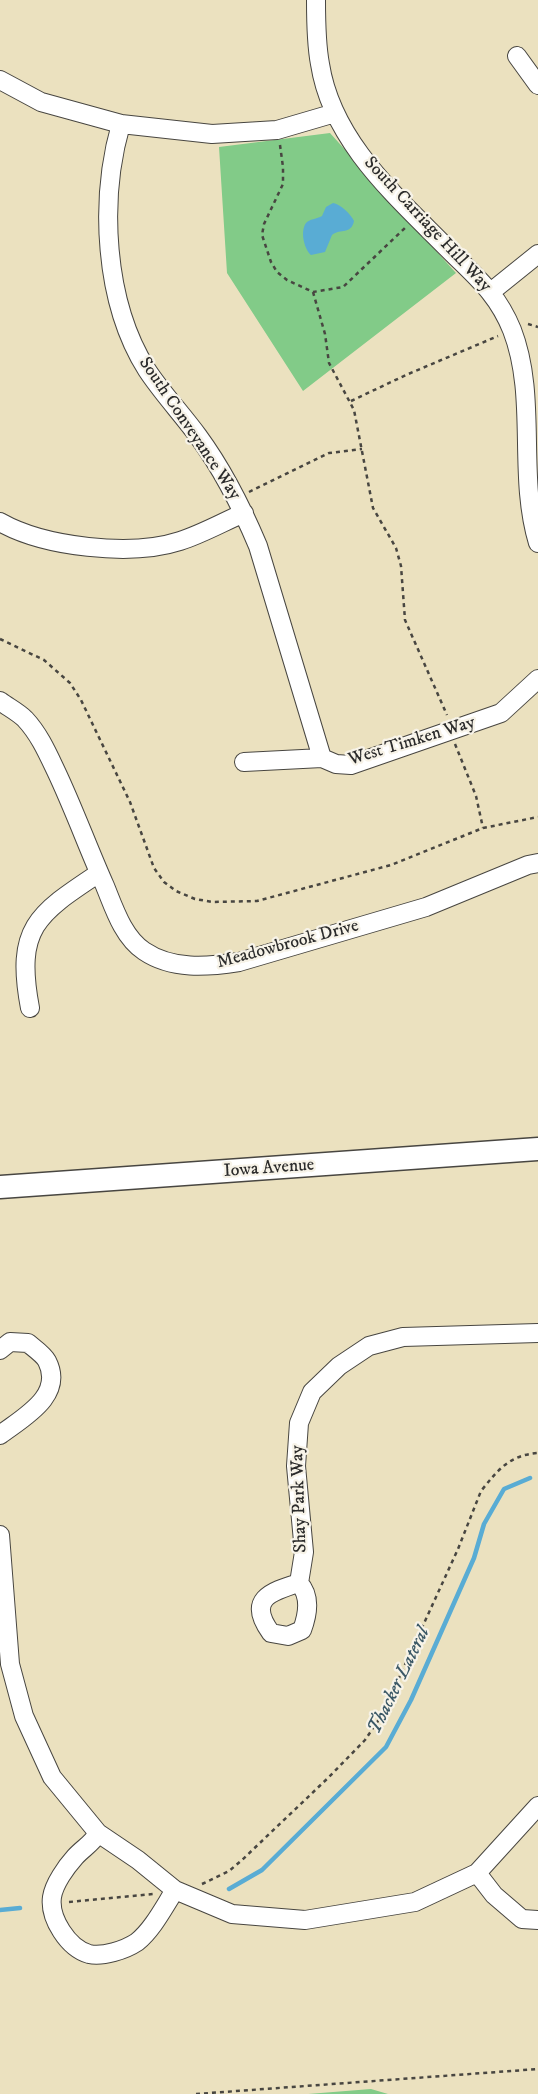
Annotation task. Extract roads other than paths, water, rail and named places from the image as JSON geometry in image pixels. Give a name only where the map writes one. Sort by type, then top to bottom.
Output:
[{"type":"street","name":"South Carriage Hill Way","points":[[316,0],[320,66],[335,113],[370,169],[492,291],[512,330],[524,376],[530,504],[538,543]]},
{"type":"street","points":[[517,56],[538,86]]},
{"type":"street","points":[[0,80],[41,102],[121,124],[212,134],[277,130],[335,113]]},
{"type":"street","name":"South Conveyance Way","points":[[121,124],[113,152],[108,192],[113,274],[124,326],[147,370],[199,437],[240,506],[258,546],[322,758]]},
{"type":"street","points":[[492,291],[538,254]]},
{"type":"street","points":[[0,522],[34,537],[74,546],[149,546],[180,541],[240,506]]},
{"type":"street","name":"West Timken Way","points":[[244,762],[322,758],[336,764],[351,765],[501,713],[538,680]]},
{"type":"street","name":"Meadowbrook Drive","points":[[0,701],[24,718],[40,738],[79,819],[99,873],[128,936],[144,951],[164,961],[187,966],[214,966],[239,962],[426,907],[520,868],[538,863]]},
{"type":"street","points":[[30,1008],[26,986],[27,946],[36,923],[56,902],[99,873]]},
{"type":"street","name":"Iowa Avenue","points":[[0,1187],[538,1149]]},
{"type":"street","name":"Shay Park Way","points":[[299,1583],[304,1552],[297,1457],[299,1423],[312,1392],[339,1366],[369,1346],[403,1337],[538,1333]]},
{"type":"street","points":[[0,1350],[10,1342],[28,1343],[47,1361],[52,1378],[45,1400],[0,1434]]},
{"type":"street","points":[[0,1535],[10,1664],[24,1716],[52,1777],[98,1833],[138,1860],[175,1890],[232,1914],[305,1920],[415,1902],[477,1873],[538,1807]]},
{"type":"street","points":[[98,1833],[93,1842],[74,1858],[55,1886],[52,1903],[54,1917],[71,1943],[90,1954],[115,1952],[136,1942],[157,1918],[175,1890]]},
{"type":"street","points":[[477,1873],[494,1896],[522,1920],[538,1920]]},
{"type":"water","points":[[333,203],[342,207],[350,215],[354,221],[353,225],[348,230],[332,235],[325,252],[311,255],[306,249],[304,226],[309,221],[322,216],[326,207]]},
{"type":"waterway","name":"Thacker Lateral","points":[[229,1889],[262,1870],[386,1747],[411,1700],[474,1558],[484,1524],[504,1489],[530,1478]]},
{"type":"waterway","name":"Thacker Lateral","points":[[0,1910],[20,1908]]}]
